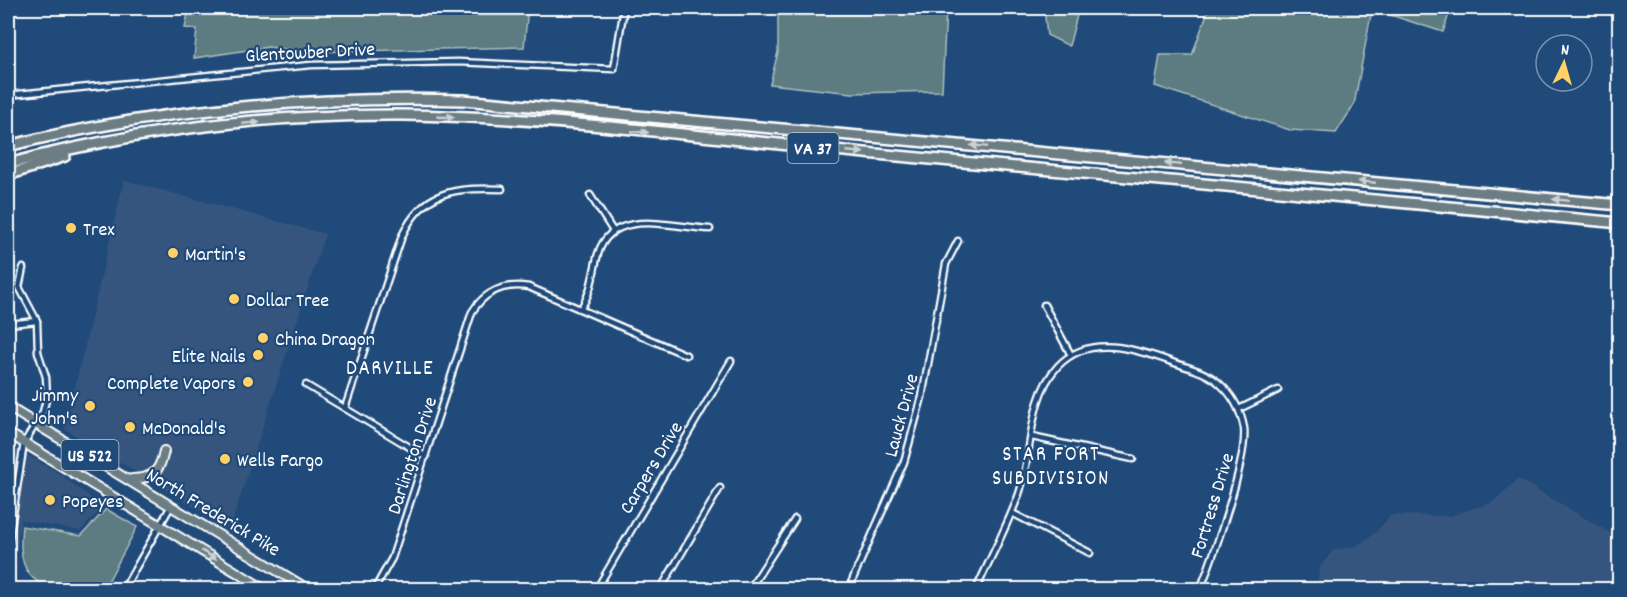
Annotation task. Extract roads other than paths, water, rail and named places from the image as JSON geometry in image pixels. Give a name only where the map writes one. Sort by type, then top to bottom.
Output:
[{"type":"highway","name":"VA 37","points":[[8,145],[169,114],[246,105],[357,99],[463,100],[1620,205]]},
{"type":"highway","name":"VA 37","points":[[8,164],[123,139],[212,127],[364,116],[493,119],[1620,223]]},
{"type":"highway","points":[[8,175],[73,154],[212,127]]},
{"type":"main road","name":"North Frederick Pike","points":[[8,407],[309,590]]},
{"type":"main road","name":"North Frederick Pike","points":[[8,434],[266,590]]},
{"type":"main road","points":[[129,479],[146,479],[157,472],[164,451]]},
{"type":"street","name":"Glentowber Drive","points":[[8,95],[311,65],[458,62],[614,69],[624,8]]},
{"type":"street","points":[[345,408],[402,236],[412,219],[430,200],[446,192],[465,189],[502,189]]},
{"type":"street","points":[[591,195],[613,231]]},
{"type":"street","points":[[581,308],[588,295],[601,246],[613,231],[636,223],[710,229]]},
{"type":"street","name":"Lauck Drive","points":[[848,590],[904,462],[922,397],[946,264],[958,241]]},
{"type":"street","points":[[8,546],[24,443],[46,405],[48,387],[38,352],[37,321],[19,287],[23,268]]},
{"type":"street","name":"Darlington Drive","points":[[374,590],[392,558],[472,312],[483,297],[503,287],[520,285],[536,289],[686,355]]},
{"type":"street","points":[[976,590],[1012,513],[1025,474],[1038,404],[1046,382],[1071,355],[1044,304]]},
{"type":"street","points":[[8,324],[37,321]]},
{"type":"street","name":"Fortress Drive","points":[[1071,355],[1108,346],[1135,349],[1211,377],[1225,389],[1239,409],[1244,428],[1243,454],[1200,590]]},
{"type":"street","name":"Carpers Drive","points":[[596,590],[731,361]]},
{"type":"street","points":[[306,385],[426,457]]},
{"type":"street","points":[[1239,409],[1278,390]]},
{"type":"street","points":[[1032,437],[1133,459]]},
{"type":"street","points":[[660,590],[720,488]]},
{"type":"street","points":[[123,590],[172,505]]},
{"type":"street","points":[[1012,513],[1090,553]]},
{"type":"street","points":[[749,590],[795,519]]},
{"type":"place","name":"Trex","points":[[71,228]]},
{"type":"place","name":"Martin's","points":[[173,253]]},
{"type":"place","name":"Dollar Tree","points":[[234,299]]},
{"type":"place","name":"China Dragon","points":[[263,338]]},
{"type":"place","name":"Elite Nails","points":[[258,355]]},
{"type":"place","name":"Complete Vapors","points":[[248,382]]},
{"type":"place","name":"Jimmy John's","points":[[90,406]]},
{"type":"place","name":"McDonald's","points":[[130,427]]},
{"type":"place","name":"Wells Fargo","points":[[225,459]]},
{"type":"place","name":"Popeyes","points":[[50,500]]},
{"type":"district","name":"DARVILLE","points":[[390,367]]},
{"type":"district","name":"STAR FORT SUBDIVISION","points":[[1051,465]]}]
